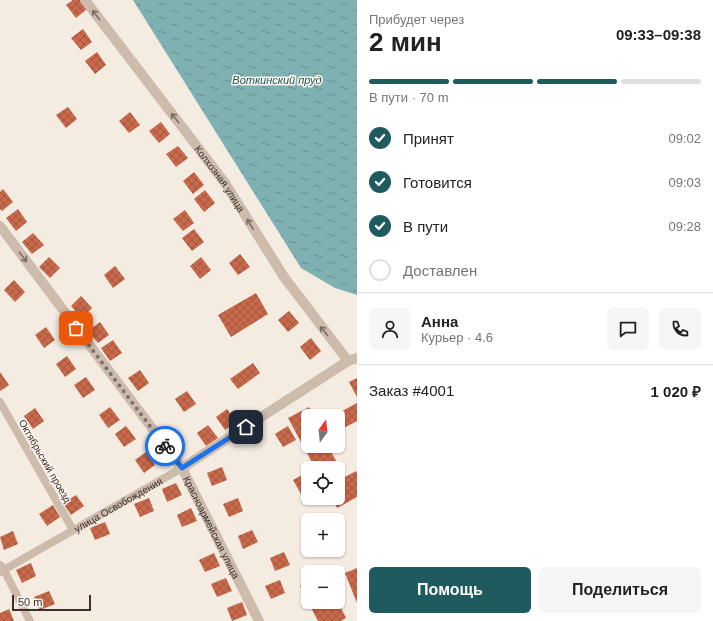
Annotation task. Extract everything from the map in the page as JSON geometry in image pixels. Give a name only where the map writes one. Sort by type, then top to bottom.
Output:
[{"type":"street","name":"Колхозная улица","points":[[85,0],[225,183],[284,277],[353,360]]},
{"type":"street","name":"Красноармейская улица","points":[[0,226],[182,468],[259,621]]},
{"type":"street","name":"улица Освобождения","points":[[2,569],[182,468],[353,360]]},
{"type":"street","name":"Октябрьский проезд","points":[[0,402],[73,530]]},
{"type":"street","points":[[2,569],[30,621]]},
{"type":"water","name":"Воткинский пруд","points":[[133,0],[357,0],[357,295],[335,288],[301,268]]},
{"type":"building","points":[[73,0],[80,0],[87,9],[76,18],[66,5]]},
{"type":"building","points":[[83,29],[92,42],[81,50],[71,38]]},
{"type":"building","points":[[97,52],[106,65],[95,74],[85,61]]},
{"type":"building","points":[[68,107],[77,119],[66,128],[56,115]]},
{"type":"building","points":[[130,112],[140,125],[129,133],[119,121]]},
{"type":"building","points":[[161,122],[170,134],[159,143],[149,131]]},
{"type":"building","points":[[178,146],[188,158],[176,167],[166,154]]},
{"type":"building","points":[[194,172],[204,185],[193,194],[183,181]]},
{"type":"building","points":[[3,189],[13,202],[2,211],[0,209],[0,192]]},
{"type":"building","points":[[205,190],[215,203],[204,212],[194,199]]},
{"type":"building","points":[[18,209],[27,222],[16,231],[6,218]]},
{"type":"building","points":[[185,210],[194,223],[183,231],[173,219]]},
{"type":"building","points":[[194,229],[204,242],[192,251],[182,238]]},
{"type":"building","points":[[33,233],[44,245],[32,254],[22,242]]},
{"type":"building","points":[[240,254],[250,267],[238,275],[229,263]]},
{"type":"building","points":[[49,257],[60,268],[50,278],[39,267]]},
{"type":"building","points":[[201,257],[211,270],[200,279],[190,266]]},
{"type":"building","points":[[115,266],[125,279],[113,288],[104,275]]},
{"type":"building","points":[[14,280],[25,292],[15,302],[4,290]]},
{"type":"building","points":[[256,293],[268,314],[231,337],[218,315]]},
{"type":"building","points":[[81,296],[92,308],[82,318],[71,306]]},
{"type":"building","points":[[289,311],[299,323],[288,332],[278,320]]},
{"type":"building","points":[[100,322],[109,335],[98,343],[88,331]]},
{"type":"building","points":[[46,327],[55,340],[44,348],[35,335]]},
{"type":"building","points":[[311,338],[321,351],[310,360],[300,347]]},
{"type":"building","points":[[113,340],[122,353],[110,361],[101,348]]},
{"type":"building","points":[[67,356],[76,369],[65,377],[56,364]]},
{"type":"building","points":[[253,363],[260,373],[238,389],[230,379]]},
{"type":"building","points":[[140,370],[149,383],[138,391],[128,378]]},
{"type":"building","points":[[0,372],[9,385],[0,391]]},
{"type":"building","points":[[86,377],[95,390],[83,398],[74,385]]},
{"type":"building","points":[[357,378],[357,397],[349,382]]},
{"type":"building","points":[[187,391],[196,404],[184,412],[175,399]]},
{"type":"building","points":[[357,403],[357,421],[345,427],[345,410]]},
{"type":"building","points":[[110,407],[120,420],[108,428],[99,415]]},
{"type":"building","points":[[35,408],[44,421],[33,429],[24,416]]},
{"type":"building","points":[[227,409],[236,422],[225,430],[216,417]]},
{"type":"building","points":[[301,411],[301,442],[288,418]]},
{"type":"building","points":[[208,425],[218,438],[206,446],[197,433]]},
{"type":"building","points":[[126,426],[136,439],[124,447],[115,434]]},
{"type":"building","points":[[288,426],[296,440],[283,447],[275,434]]},
{"type":"building","points":[[146,452],[155,465],[144,473],[135,460]]},
{"type":"building","points":[[307,453],[332,453],[336,461],[311,461]]},
{"type":"building","points":[[222,467],[227,480],[212,486],[207,473]]},
{"type":"building","points":[[356,471],[357,473],[357,497],[345,504],[345,477]]},
{"type":"building","points":[[301,476],[301,494],[293,480]]},
{"type":"building","points":[[176,483],[182,495],[167,502],[162,489]]},
{"type":"building","points":[[76,495],[84,506],[71,515],[63,503]]},
{"type":"building","points":[[149,498],[154,511],[140,517],[134,504]]},
{"type":"building","points":[[238,498],[243,511],[229,517],[223,504]]},
{"type":"building","points":[[53,505],[60,517],[47,526],[39,514]]},
{"type":"building","points":[[336,505],[342,505],[337,508]]},
{"type":"building","points":[[191,508],[197,521],[182,527],[177,515]]},
{"type":"building","points":[[105,522],[110,534],[95,540],[90,528]]},
{"type":"building","points":[[252,530],[258,542],[243,549],[238,536]]},
{"type":"building","points":[[13,531],[18,544],[4,550],[0,537]]},
{"type":"building","points":[[284,552],[290,565],[275,571],[270,558]]},
{"type":"building","points":[[214,553],[220,566],[205,572],[199,560]]},
{"type":"building","points":[[31,563],[36,576],[22,583],[16,570]]},
{"type":"building","points":[[357,568],[357,603],[345,573]]},
{"type":"building","points":[[226,578],[232,591],[217,597],[211,584]]},
{"type":"building","points":[[280,580],[285,593],[271,599],[265,586]]},
{"type":"building","points":[[49,591],[55,604],[40,610],[34,597]]},
{"type":"building","points":[[242,602],[247,615],[232,621],[227,608]]},
{"type":"building","points":[[9,609],[14,621],[0,621],[0,613]]},
{"type":"building","points":[[312,609],[342,609],[346,618],[341,621],[318,621]]},
{"type":"way so far","points":[[76,328],[165,446]]},
{"type":"route","points":[[165,446],[182,468],[246,427]]}]
